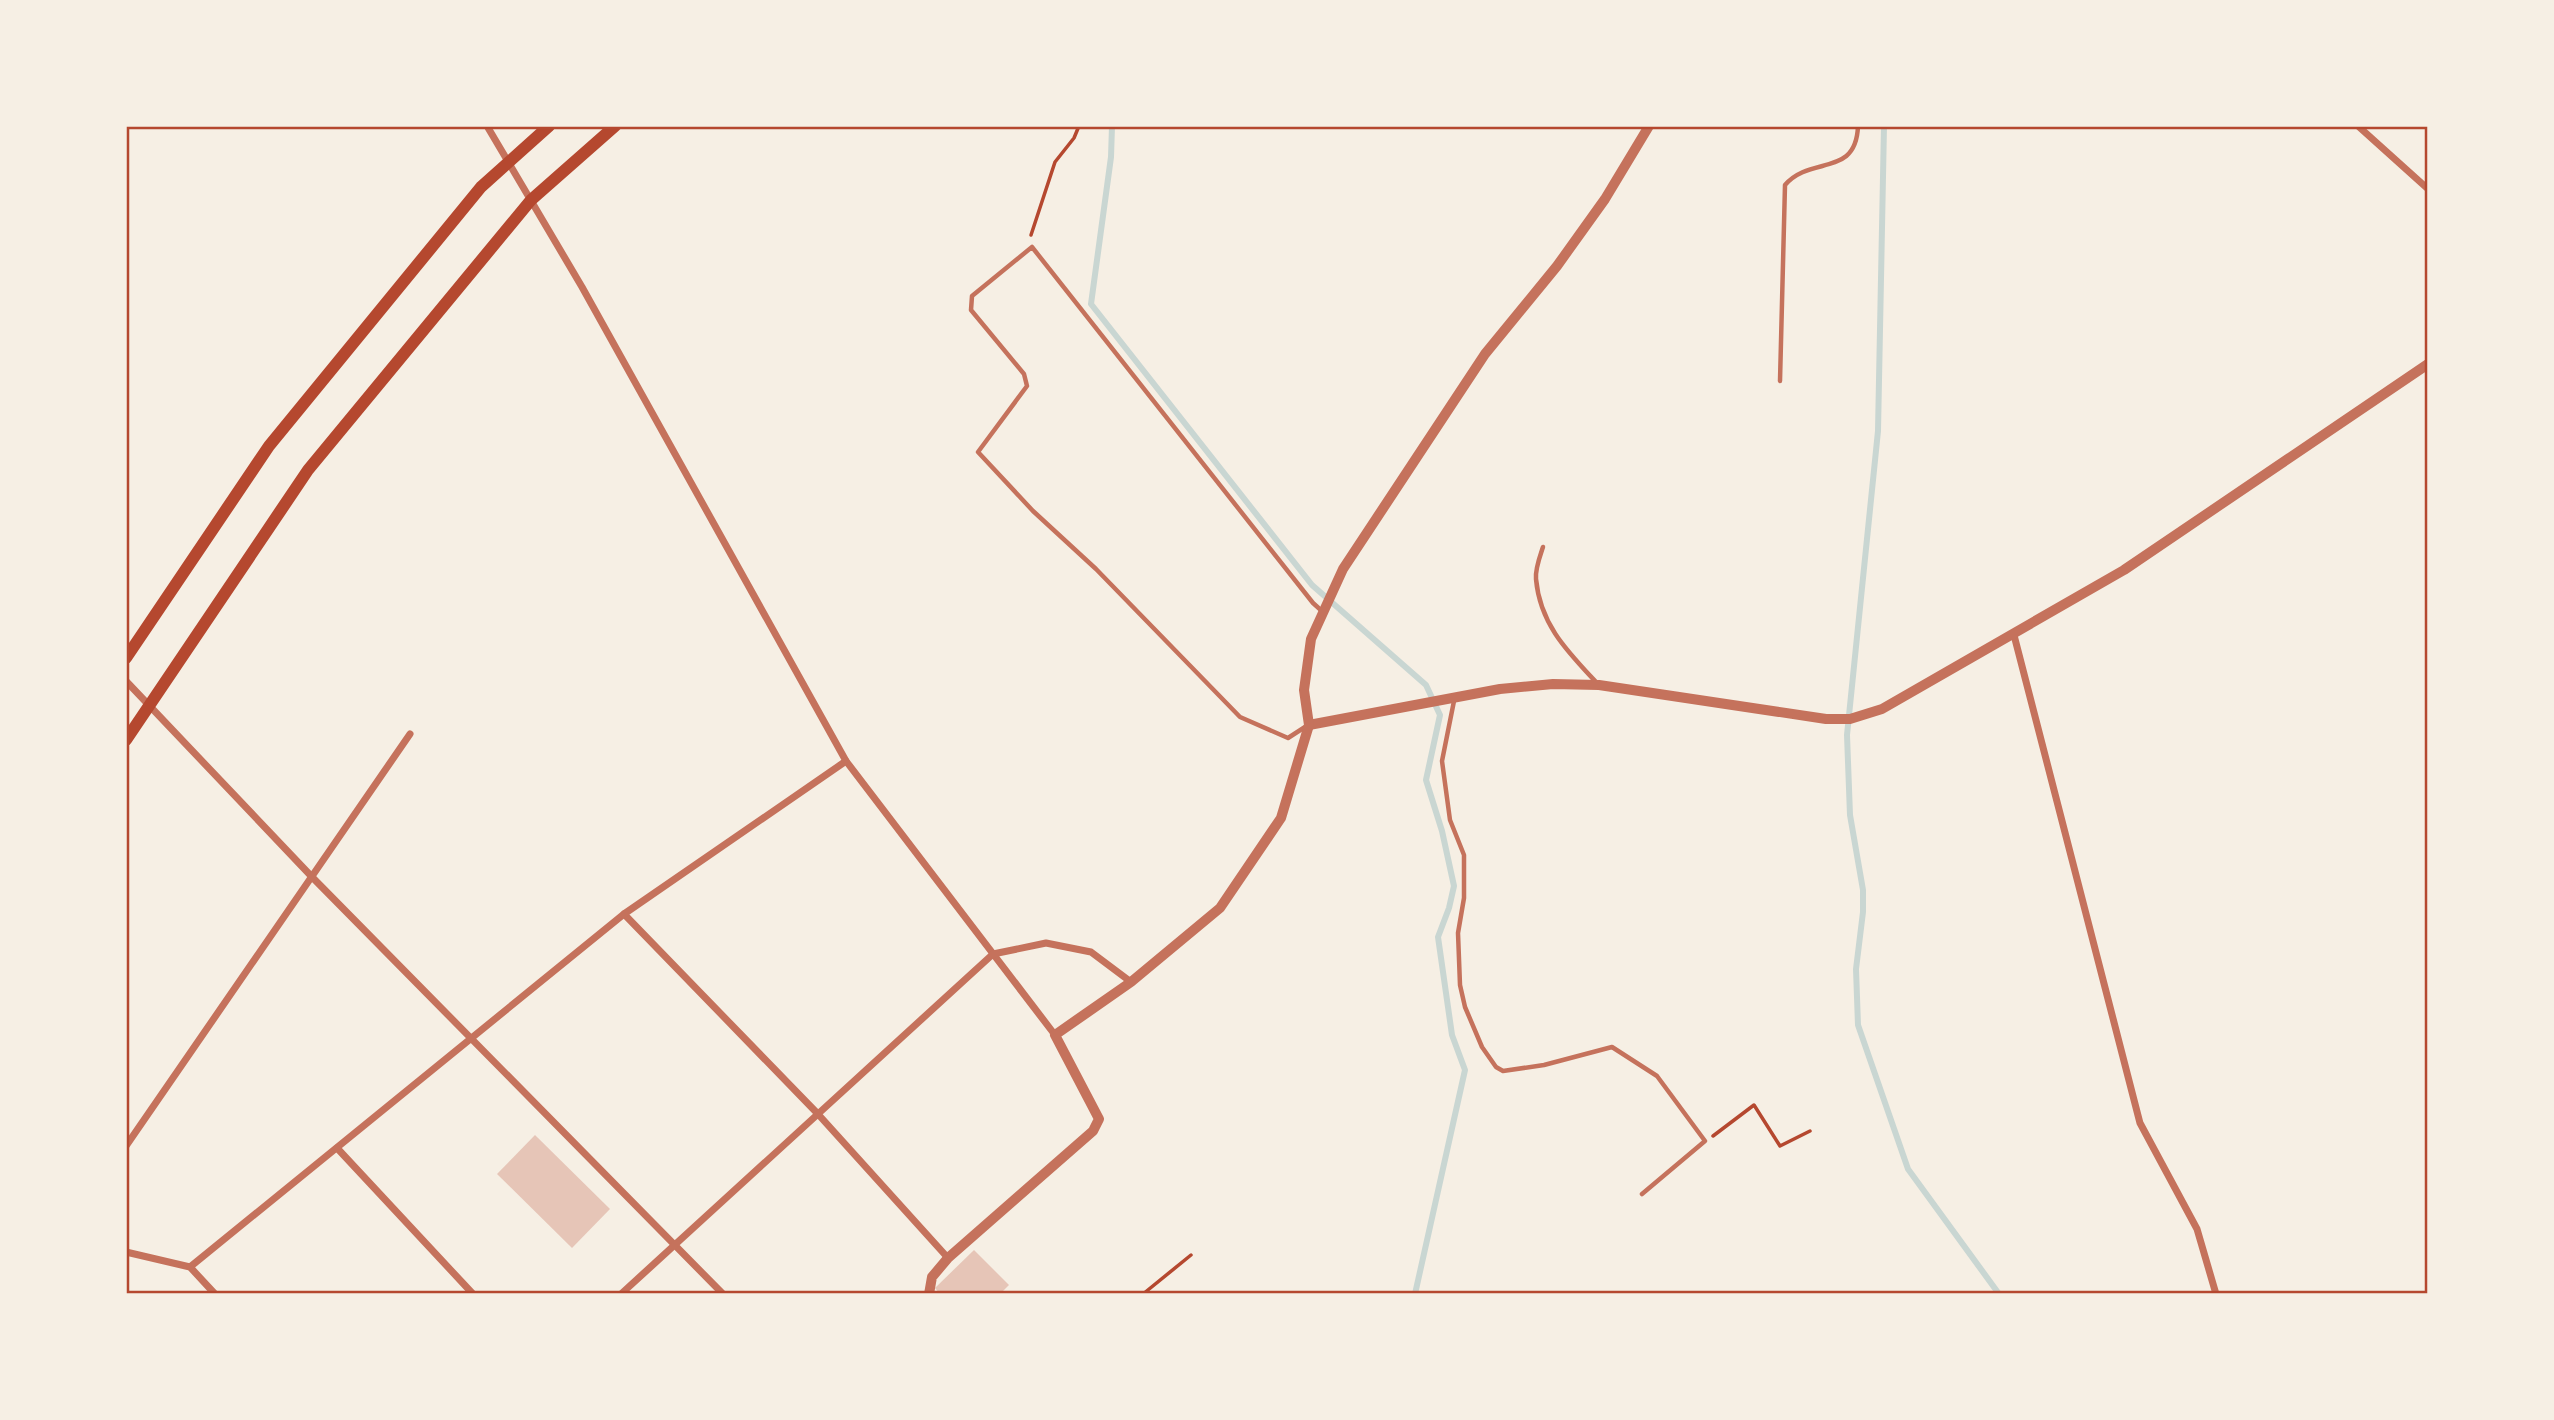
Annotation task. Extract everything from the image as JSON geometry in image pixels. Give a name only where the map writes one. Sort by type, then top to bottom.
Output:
[{"type":"main road","points":[[126,658],[269,446],[481,187],[549,126]]},
{"type":"main road","points":[[126,740],[308,470],[531,200],[615,126]]},
{"type":"street","points":[[487,126],[582,287],[846,761],[1055,1035],[1099,1119],[1093,1131],[948,1258],[932,1278],[929,1294]]},
{"type":"street","points":[[1055,1035],[1131,982],[1220,908],[1281,818],[1309,725],[1304,690],[1311,639],[1343,569],[1485,354],[1557,266],[1605,199],[1648,126]]},
{"type":"street","points":[[2358,126],[2428,189]]},
{"type":"street","points":[[1309,725],[1454,700],[1500,689],[1553,684],[1599,685],[1826,719],[1850,719],[1882,709],[2124,570],[2428,364]]},
{"type":"street","points":[[2014,635],[2140,1122],[2197,1229],[2216,1294]]},
{"type":"street","points":[[126,681],[313,878],[723,1294]]},
{"type":"street","points":[[126,1146],[410,734]]},
{"type":"street","points":[[190,1267],[624,914],[846,761]]},
{"type":"street","points":[[624,914],[817,1113],[948,1258]]},
{"type":"street","points":[[621,1294],[993,954],[1046,943],[1069,947],[1091,952],[1131,982]]},
{"type":"street","points":[[337,1148],[473,1294]]},
{"type":"street","points":[[126,1252],[190,1267],[215,1294]]},
{"type":"lane","points":[[1780,381],[1785,185],[1793,176],[1847,158],[1856,146],[1858,126]]},
{"type":"lane","points":[[1309,725],[1288,738],[1240,717],[1096,569],[1033,511],[978,452],[1027,386],[1024,374],[971,310],[972,296],[1032,247],[1296,582],[1323,612]]},
{"type":"lane","points":[[1543,547],[1535,577],[1544,611],[1559,644],[1599,685]]},
{"type":"lane","points":[[1454,700],[1442,761],[1450,820],[1464,855],[1464,898],[1458,933],[1460,985],[1465,1007],[1482,1047],[1496,1067],[1503,1071],[1544,1065],[1612,1047],[1657,1076],[1705,1141],[1642,1194]]},
{"type":"path","points":[[1032,247],[1030,238],[1055,162],[1074,138],[1079,126]]},
{"type":"path","points":[[1705,1141],[1754,1105],[1780,1146],[1810,1130]]},
{"type":"path","points":[[1143,1294],[1191,1255]]},
{"type":"building","points":[[535,1135],[610,1209],[572,1248],[497,1174]]},
{"type":"building","points":[[974,1250],[1009,1285],[1000,1294],[940,1294],[935,1288]]},
{"type":"waterway","points":[[1112,126],[1111,157],[1091,304],[1312,585],[1426,685],[1440,715],[1426,780],[1442,831],[1454,886],[1438,937],[1452,1035],[1465,1070],[1415,1294]]},
{"type":"waterway","points":[[1884,126],[1878,431],[1847,735],[1850,815],[1863,890],[1856,969],[1858,1025],[1908,1169],[1999,1294]]}]
